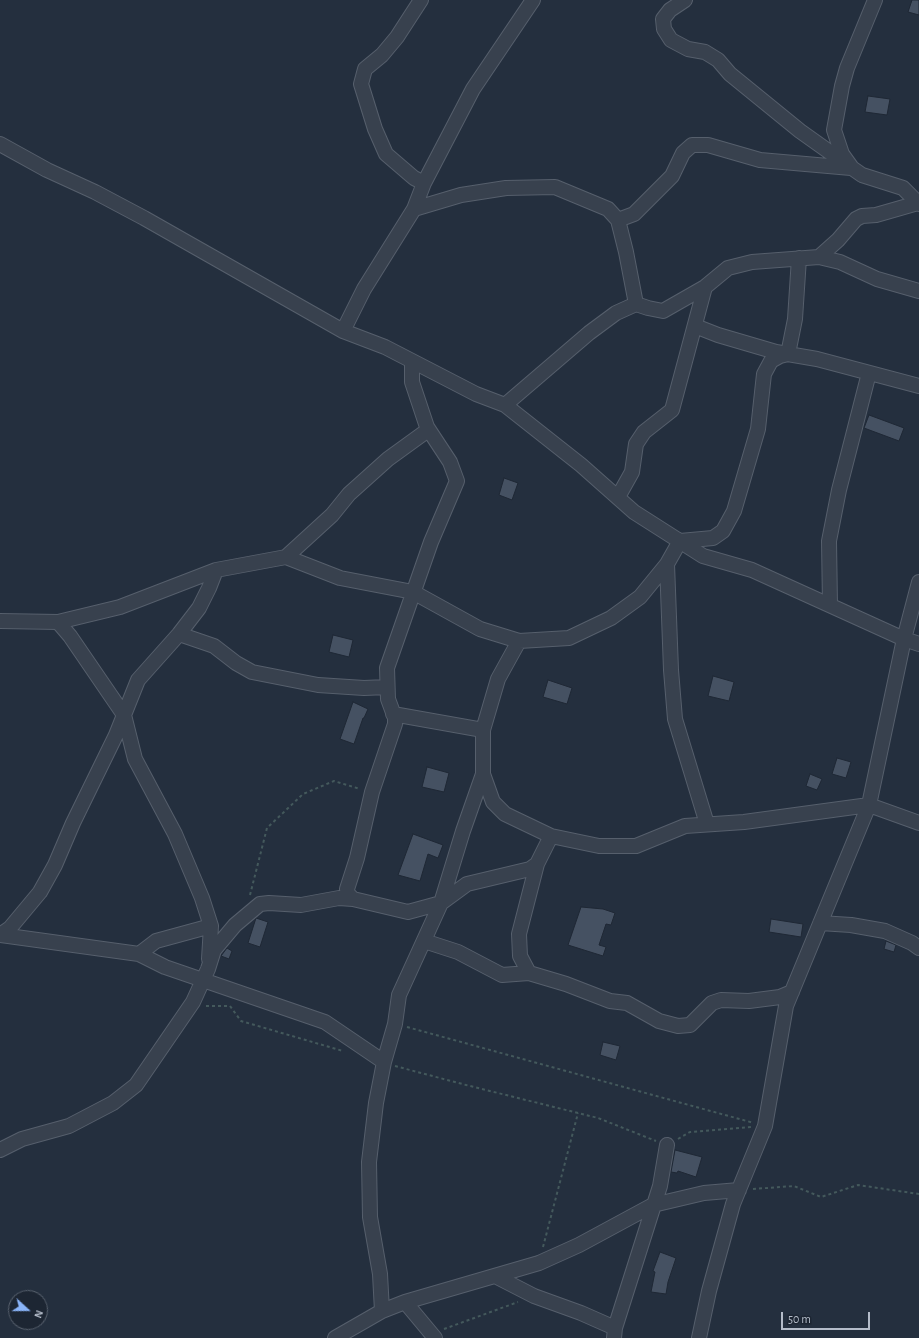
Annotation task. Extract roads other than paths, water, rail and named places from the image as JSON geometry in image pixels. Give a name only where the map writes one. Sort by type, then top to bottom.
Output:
[{"type":"street","points":[[421,0],[397,37],[382,55],[365,69],[361,84],[375,128],[386,154],[414,178],[424,183]]},
{"type":"street","points":[[343,332],[364,289],[414,209],[424,183],[473,89],[533,0]]},
{"type":"street","points":[[685,0],[670,10],[663,19],[664,29],[671,40],[688,49],[705,52],[718,60],[730,74],[800,131],[862,175],[903,188],[918,203],[876,215],[862,216],[856,219],[838,240],[819,257]]},
{"type":"street","points":[[852,168],[842,154],[834,130],[847,68],[875,0]]},
{"type":"street","points":[[0,144],[47,170],[95,192],[144,218],[343,332],[385,348],[476,394],[505,405],[618,497],[634,512],[703,556],[752,570],[904,639],[919,644]]},
{"type":"street","points":[[618,220],[634,214],[672,176],[683,153],[692,145],[708,145],[760,160],[852,168]]},
{"type":"street","points":[[414,209],[461,195],[506,188],[555,187],[608,208],[618,220],[636,304]]},
{"type":"street","points":[[505,405],[616,313],[636,304],[663,311],[705,288],[728,268],[752,262],[819,257],[840,262],[876,279],[919,291]]},
{"type":"street","points":[[788,354],[795,320],[799,258]]},
{"type":"street","points":[[618,497],[632,472],[636,444],[644,432],[672,410],[705,288]]},
{"type":"street","points":[[695,326],[718,335],[788,354],[817,359],[919,386]]},
{"type":"street","points":[[680,541],[713,538],[723,531],[734,511],[742,488],[749,455],[758,429],[764,374],[772,361],[780,356],[788,354]]},
{"type":"street","points":[[353,899],[348,894],[347,889],[357,858],[372,792],[395,724],[395,718],[388,699],[387,668],[431,542],[457,481],[450,462],[428,430],[412,382],[412,362]]},
{"type":"street","points":[[830,605],[829,541],[839,490],[869,373]]},
{"type":"street","points":[[286,557],[332,515],[355,489],[388,459],[428,430]]},
{"type":"street","points":[[0,621],[58,622],[120,607],[216,570],[286,557],[340,578],[413,592],[480,629],[519,641],[569,638],[611,618],[640,597],[667,564],[680,541]]},
{"type":"street","points":[[667,564],[671,670],[675,719],[707,824]]},
{"type":"street","points":[[0,935],[15,922],[44,885],[56,865],[124,715],[138,680],[179,634],[199,608],[216,570]]},
{"type":"street","points":[[699,1338],[711,1284],[739,1190],[765,1126],[786,1006],[870,805],[904,639],[919,582]]},
{"type":"street","points":[[58,622],[70,636],[124,715],[135,759],[175,834],[202,898],[211,926],[206,974]]},
{"type":"street","points":[[179,634],[214,646],[236,663],[252,672],[318,685],[364,688],[388,687]]},
{"type":"street","points":[[382,1311],[380,1274],[370,1217],[369,1162],[376,1103],[384,1062],[395,1024],[399,995],[441,903],[463,831],[483,774],[483,730],[498,679],[519,641]]},
{"type":"street","points":[[393,714],[483,730]]},
{"type":"street","points":[[483,774],[493,802],[505,814],[551,836],[599,846],[636,846],[685,826],[744,822],[870,805],[919,824]]},
{"type":"street","points":[[529,973],[520,956],[519,934],[537,864],[551,836]]},
{"type":"street","points":[[0,1150],[22,1140],[69,1126],[114,1103],[136,1085],[193,1002],[206,974],[214,950],[247,914],[260,904],[269,903],[302,905],[339,898],[353,899],[408,912],[441,903],[467,884],[530,869],[537,864]]},
{"type":"street","points":[[820,923],[851,925],[885,931],[912,943],[919,948]]},
{"type":"street","points":[[139,954],[156,941],[211,926]]},
{"type":"street","points":[[0,935],[139,954],[165,967],[206,974],[325,1022],[384,1062]]},
{"type":"street","points":[[424,941],[458,952],[502,975],[529,973],[566,984],[610,1001],[627,1003],[659,1021],[678,1026],[690,1025],[712,1003],[721,1000],[749,1001],[780,997],[792,992]]},
{"type":"street","points":[[495,1276],[534,1296],[581,1313],[615,1333],[660,1186],[667,1145]]},
{"type":"street","points":[[335,1338],[382,1311],[405,1302],[539,1263],[579,1245],[653,1205],[704,1193],[739,1190]]},
{"type":"street","points":[[405,1302],[433,1336]]}]
